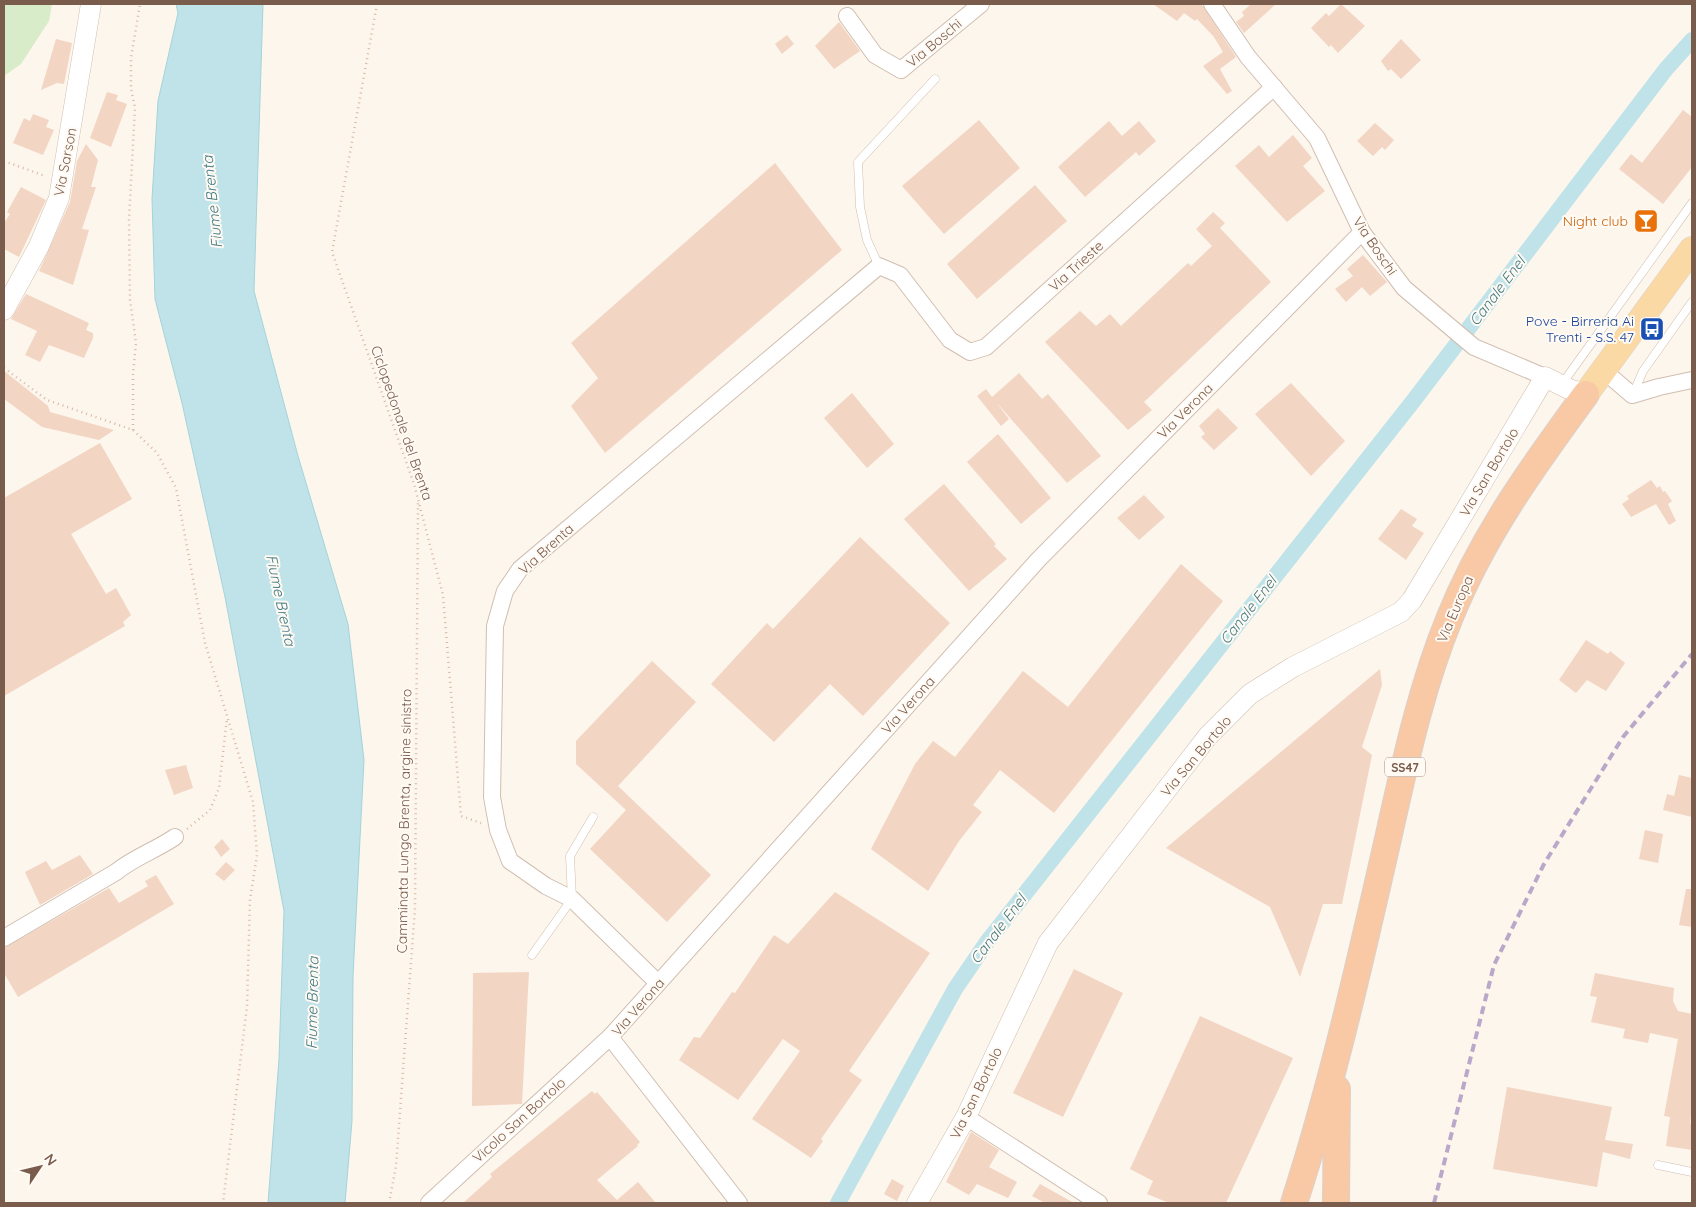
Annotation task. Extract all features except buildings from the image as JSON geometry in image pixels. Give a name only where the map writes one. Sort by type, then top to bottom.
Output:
[{"type":"highway","name":"Via Europa","points":[[1343,1026],[1411,740],[1424,693],[1449,618],[1564,385]]},
{"type":"highway","name":"SS47","points":[[1294,1203],[1305,1170],[1343,1026]]},
{"type":"highway","points":[[1336,1203],[1335,1134],[1343,1026]]},
{"type":"highway","name":"SS47","points":[[1300,1203],[1305,1170]]},
{"type":"main road","name":"Via Europa","points":[[1564,385],[1603,370],[1692,249]]},
{"type":"street","name":"Via Sarson","points":[[4,310],[39,246],[59,198],[91,4]]},
{"type":"street","name":"Via Boschi","points":[[847,16],[875,55],[901,70],[981,4]]},
{"type":"street","name":"Via Boschi","points":[[1212,4],[1248,57],[1317,138],[1362,232],[1404,288],[1474,346],[1564,385]]},
{"type":"street","name":"Via Trieste","points":[[879,266],[900,275],[950,340],[970,352],[986,347],[1274,87]]},
{"type":"street","name":"Via Verona","points":[[739,1203],[610,1038],[1038,560],[1362,232]]},
{"type":"street","name":"Via Brenta","points":[[658,983],[572,899],[546,886],[510,861],[498,830],[492,797],[495,626],[505,592],[520,569],[879,266]]},
{"type":"street","points":[[1603,370],[1632,395],[1692,380]]},
{"type":"street","name":"Via San Bortolo","points":[[917,1203],[966,1117],[1048,943],[1208,736],[1250,694],[1293,667],[1401,612],[1412,600],[1564,385]]},
{"type":"street","points":[[4,938],[116,872],[127,863],[142,857],[175,837]]},
{"type":"street","name":"Vicolo San Bortolo","points":[[429,1203],[610,1038]]},
{"type":"street","points":[[966,1117],[1098,1203]]},
{"type":"lane","points":[[879,266],[866,240],[860,207],[858,162],[935,79]]},
{"type":"lane","points":[[1564,385],[1692,203]]},
{"type":"lane","points":[[1632,395],[1643,371],[1692,302]]},
{"type":"lane","points":[[532,955],[572,899],[570,856],[593,816]]},
{"type":"lane","points":[[1658,1165],[1692,1172]]},
{"type":"path","points":[[133,430],[133,374],[136,343],[130,300],[129,219],[135,108],[131,89],[131,58],[140,4]]},
{"type":"path","name":"Ciclopedonale del Brenta","points":[[377,4],[332,252],[418,499],[443,595],[461,816],[498,830]]},
{"type":"path","points":[[4,161],[62,182]]},
{"type":"path","points":[[4,368],[47,400],[133,430],[157,453],[176,488],[205,643],[253,802],[257,855],[250,900],[246,1006],[223,1203]]},
{"type":"path","name":"Camminata Lungo Brenta, argine sinistro","points":[[389,1203],[396,1166],[415,908],[418,499]]},
{"type":"path","points":[[175,837],[210,810],[219,788],[227,716]]},
{"type":"green space","points":[[4,4],[52,4],[49,21],[21,64],[4,76]]},
{"type":"water","name":"Fiume Brenta","points":[[176,4],[263,4],[254,291],[298,456],[348,624],[364,760],[353,976],[352,1121],[345,1203],[268,1203],[279,1059],[284,911],[225,597],[182,403],[155,299],[152,199],[158,101],[178,13]]},
{"type":"waterway","name":"Canale Enel","points":[[838,1203],[955,989],[987,942],[1414,400],[1666,69],[1692,40]]},
{"type":"railway","points":[[1434,1203],[1494,965],[1544,864],[1623,737],[1692,654]]},
{"type":"place","name":"Night club","points":[[1646,221]]},
{"type":"place","name":"Pove - Birreria Ai Trenti - S.S. 47","points":[[1652,329]]}]
